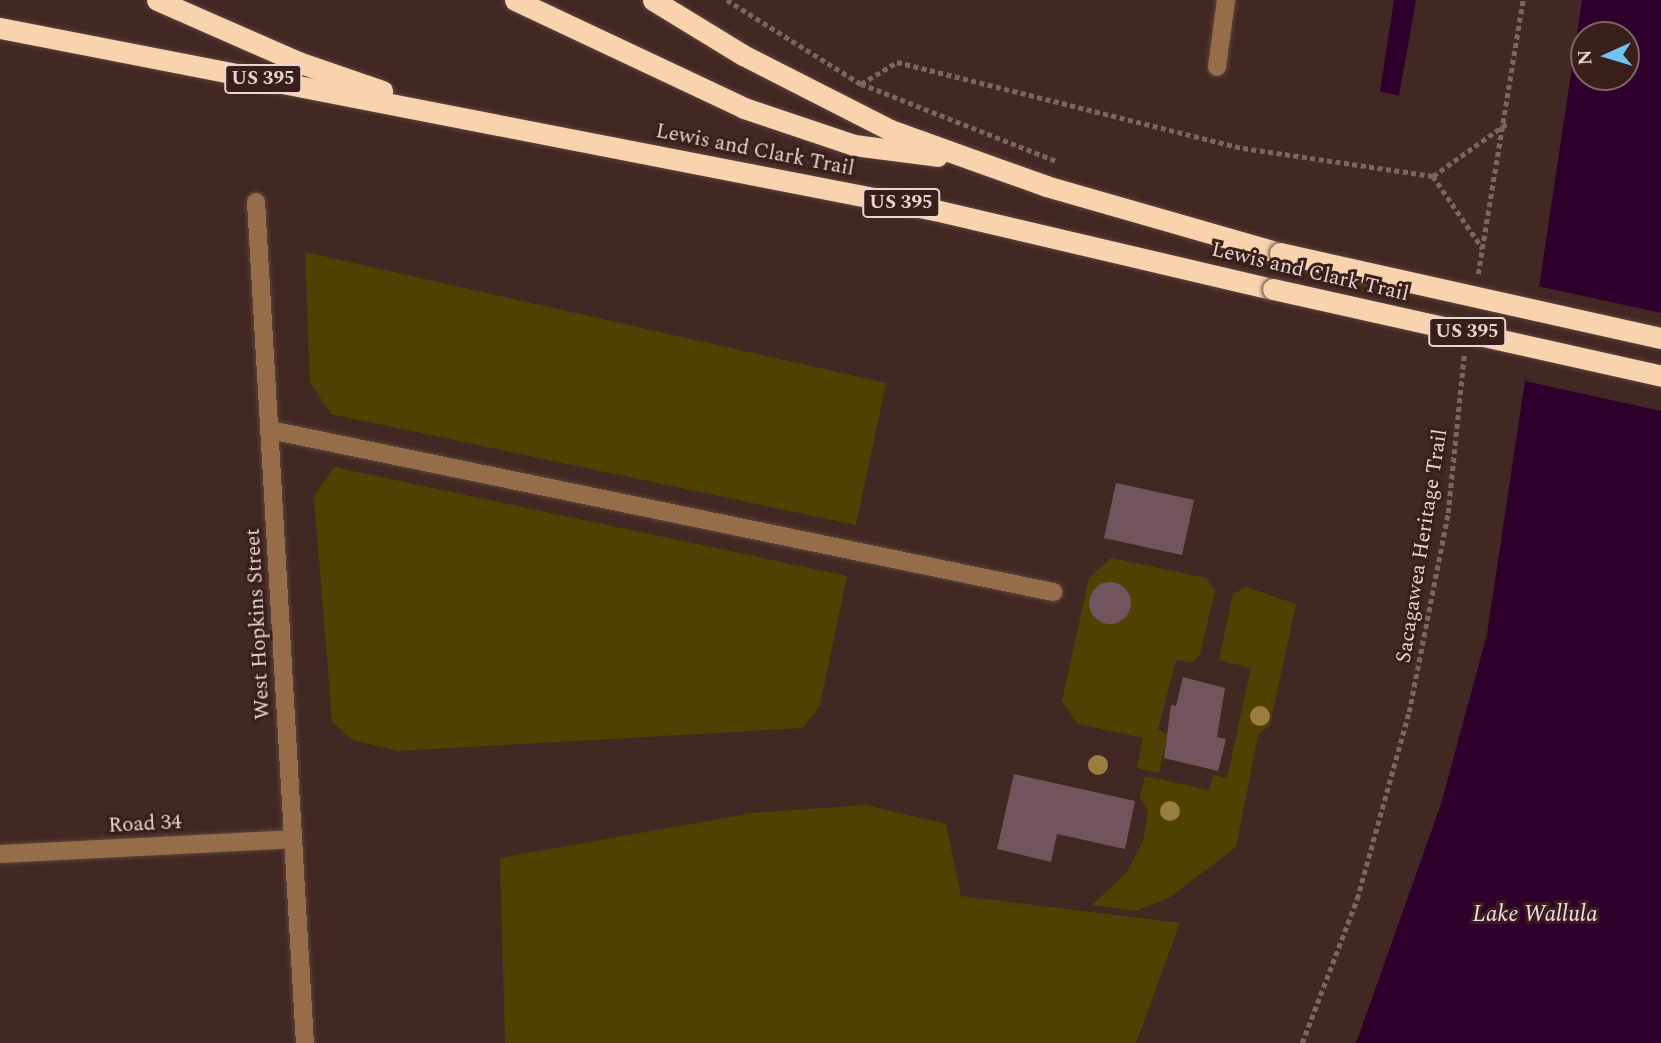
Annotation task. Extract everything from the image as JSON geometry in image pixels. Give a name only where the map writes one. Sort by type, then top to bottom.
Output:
[{"type":"highway","points":[[157,0],[298,62],[527,132]]},
{"type":"highway","points":[[515,0],[744,108],[854,145],[970,161]]},
{"type":"highway","name":"Lewis and Clark Trail","points":[[653,0],[816,95],[970,161],[1280,253],[1661,338]]},
{"type":"highway","name":"Lewis and Clark Trail","points":[[0,28],[935,210],[1661,376]]},
{"type":"street","points":[[1217,67],[1226,0]]},
{"type":"street","name":"West Hopkins Street","points":[[256,202],[305,1043]]},
{"type":"street","points":[[270,430],[1054,592]]},
{"type":"street","name":"Road 34","points":[[0,854],[293,839]]},
{"type":"path","points":[[727,0],[861,84],[1060,163]]},
{"type":"path","points":[[1475,286],[1506,124],[1523,0]]},
{"type":"path","points":[[861,84],[897,62],[1243,148],[1433,176],[1506,124]]},
{"type":"path","points":[[1433,176],[1483,249]]},
{"type":"path","name":"Sacagawea Heritage Trail","points":[[1302,1043],[1357,899],[1409,712],[1448,513],[1465,347]]},
{"type":"shaded area","points":[[305,252],[886,383],[856,525],[331,414],[310,382]]},
{"type":"shaded area","points":[[334,467],[847,576],[820,705],[803,728],[398,751],[352,740],[332,721],[314,496]]},
{"type":"shaded area","points":[[1111,558],[1206,578],[1215,591],[1200,654],[1193,663],[1176,660],[1158,729],[1167,735],[1159,773],[1137,768],[1143,738],[1078,724],[1062,701],[1089,578]]},
{"type":"shaded area","points":[[1246,587],[1296,604],[1270,725],[1258,735],[1236,847],[1170,897],[1136,911],[1092,905],[1127,872],[1143,841],[1148,812],[1140,797],[1145,776],[1209,790],[1213,775],[1227,778],[1251,668],[1219,660],[1233,594]]},
{"type":"shaded area","points":[[866,805],[946,824],[961,896],[1180,923],[1136,1043],[505,1043],[500,858],[752,813]]},
{"type":"water","points":[[1394,0],[1416,0],[1399,96],[1380,91]]},
{"type":"water","name":"Lake Wallula","points":[[1582,0],[1661,0],[1661,1043],[1356,1043],[1441,804],[1487,634],[1570,80],[1570,91],[1640,91],[1640,21],[1579,21]]},
{"type":"pier","points":[[1538,286],[1661,313],[1661,411],[1525,381]]},
{"type":"building","points":[[1116,483],[1194,500],[1182,555],[1104,538]]},
{"type":"building","points":[[1110,582],[1125,588],[1131,603],[1125,618],[1110,624],[1095,618],[1089,603],[1095,588]]},
{"type":"building","points":[[1183,677],[1225,688],[1217,737],[1226,739],[1218,771],[1164,758],[1171,705],[1176,706]]},
{"type":"building","points":[[1014,774],[1135,801],[1125,849],[1057,834],[1051,862],[997,849]]}]
